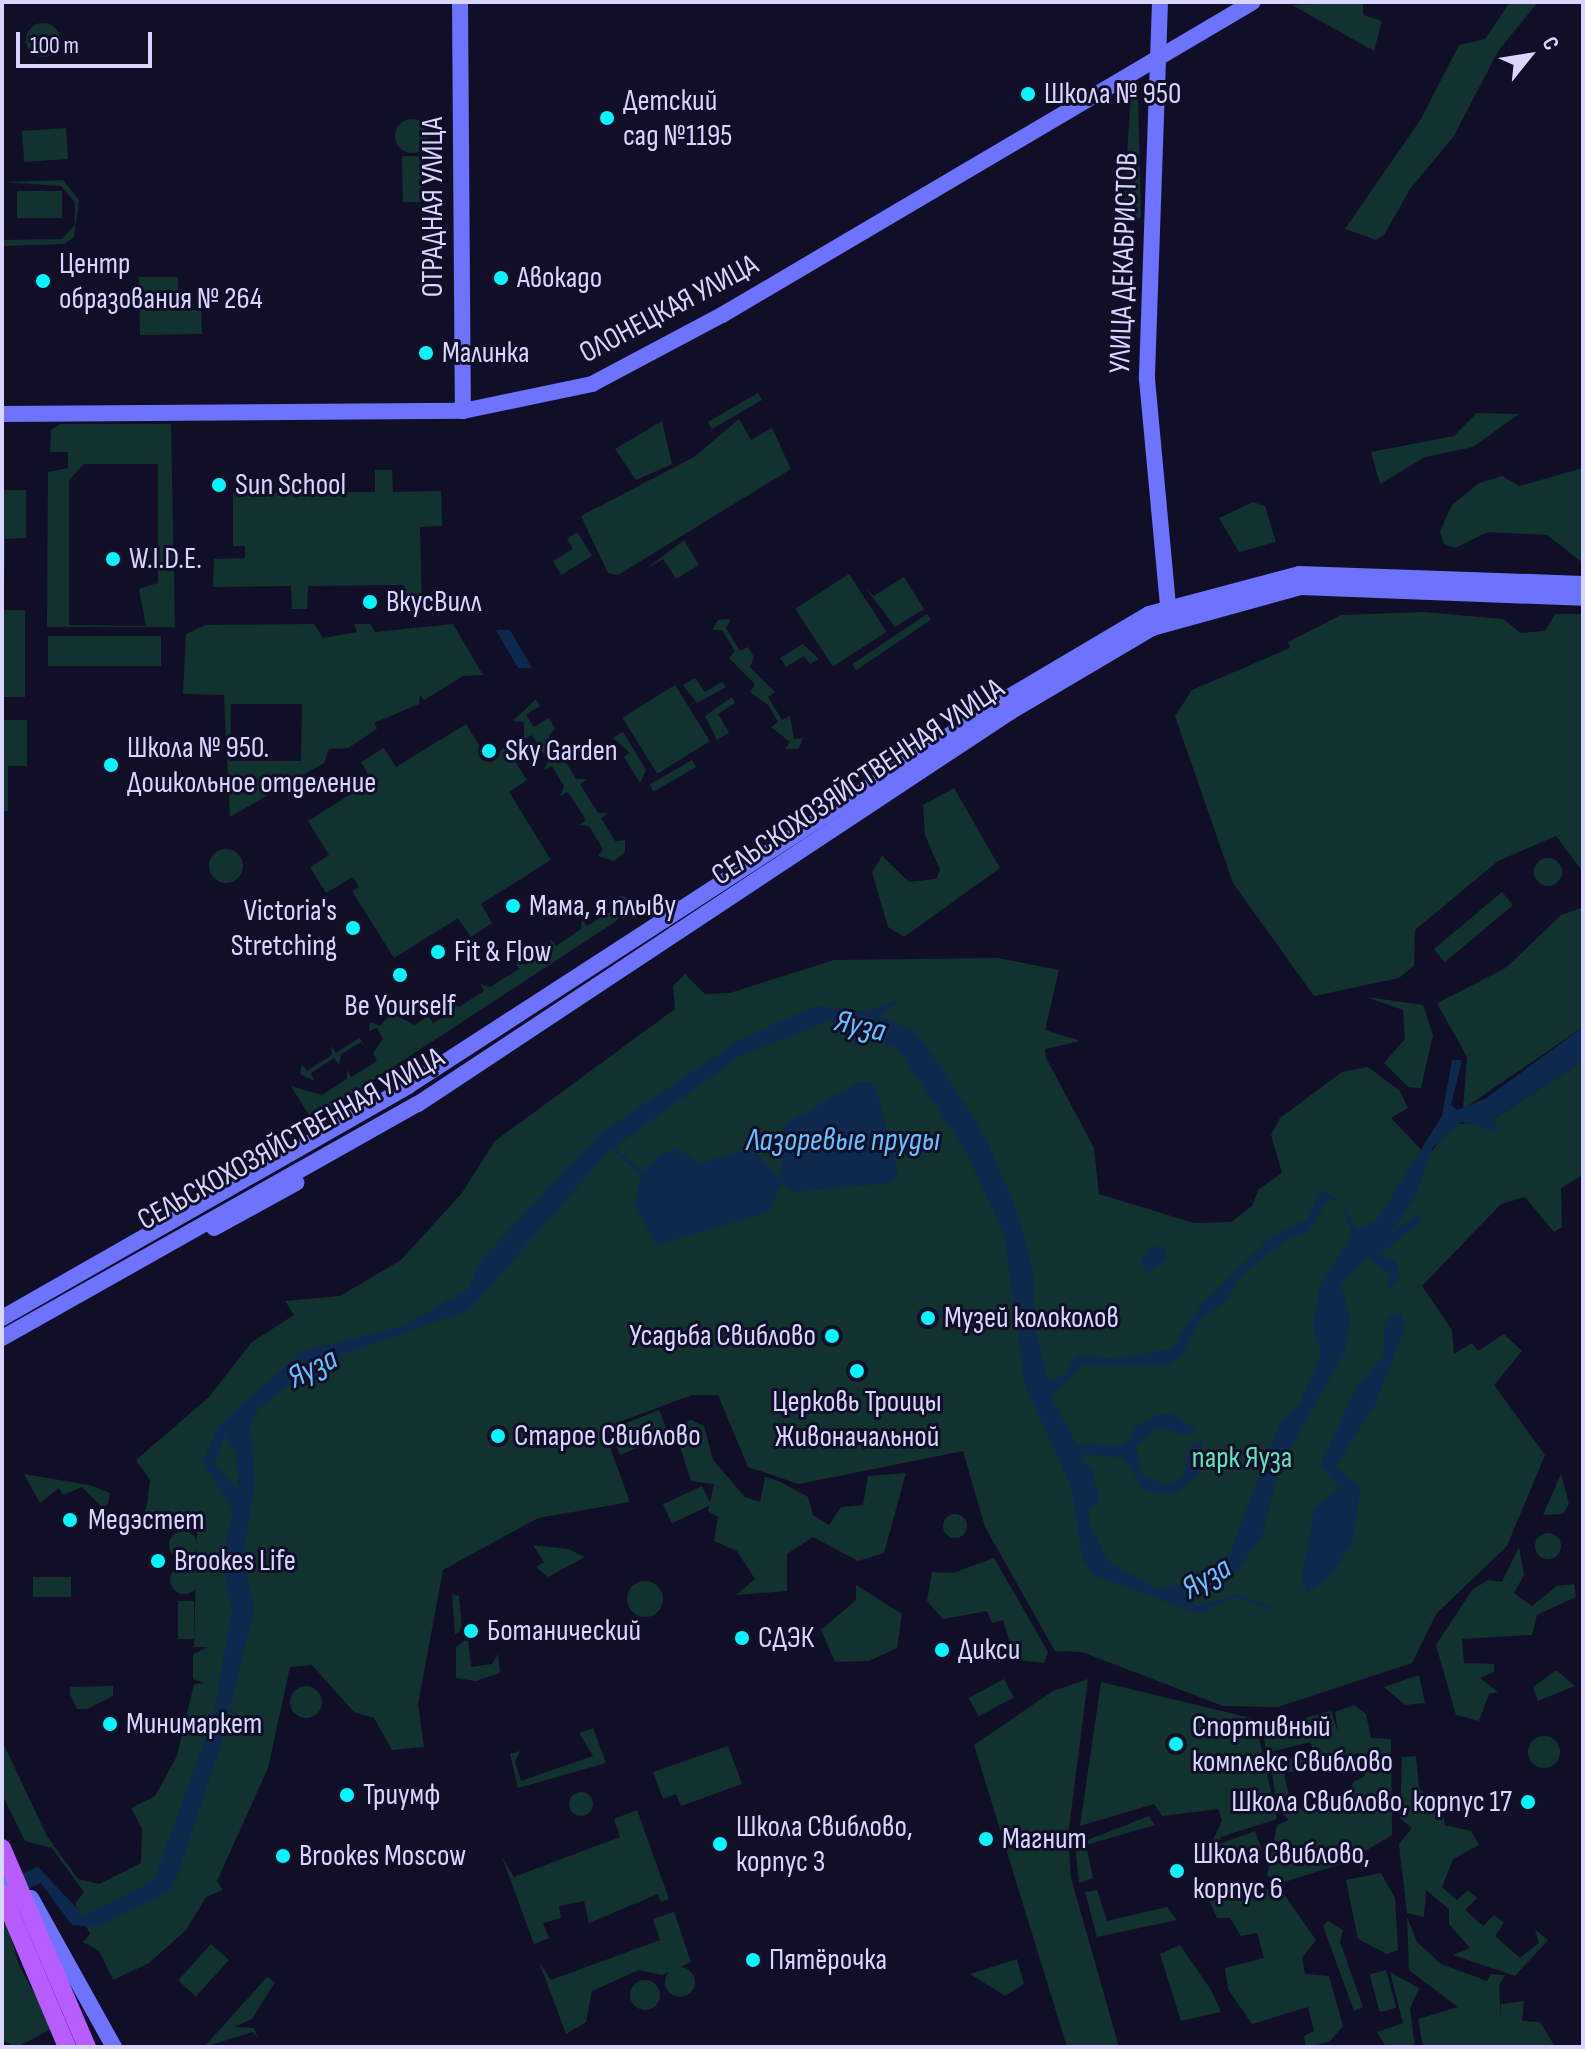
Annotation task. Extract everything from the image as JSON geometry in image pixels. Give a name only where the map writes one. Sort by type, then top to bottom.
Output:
[{"type":"main road","name":"ОТРАДНАЯ УЛИЦА","points":[[460,2],[463,411]]},
{"type":"main road","name":"УЛИЦА ДЕКАБРИСТОВ","points":[[1160,2],[1147,379],[1169,614]]},
{"type":"main road","name":"ОЛОНЕЦКАЯ УЛИЦА","points":[[2,414],[463,411],[555,396],[624,370],[1253,2]]},
{"type":"main road","points":[[1169,614],[1299,574],[1583,584]]},
{"type":"main road","points":[[1169,614],[1301,587],[1583,598]]},
{"type":"main road","name":"СЕЛЬСКОХОЗЯЙСТВЕННАЯ УЛИЦА","points":[[2,1340],[418,1104],[1010,712],[1169,614]]},
{"type":"main road","name":"СЕЛЬСКОХОЗЯЙСТВЕННАЯ УЛИЦА","points":[[2,1318],[408,1086],[1002,701],[1169,614]]},
{"type":"main road","points":[[2,1839],[68,2047]]},
{"type":"main road","points":[[6,1852],[87,2047]]},
{"type":"main road","points":[[2,1878],[24,1904],[114,2047]]},
{"type":"main road","points":[[2,1893],[68,2047]]},
{"type":"main road","points":[[39,1953],[94,2047]]},
{"type":"green space","points":[[1363,2],[1363,15],[1382,21],[1374,51],[1292,5]]},
{"type":"green space","points":[[1510,2],[1538,2],[1498,51],[1454,136],[1410,189],[1384,235],[1376,240],[1345,229],[1421,119],[1459,45],[1485,39]]},
{"type":"green space","points":[[43,23],[55,28],[60,40],[55,52],[43,57],[31,52],[26,40],[31,28]]},
{"type":"green space","points":[[1131,94],[1138,99],[1141,218],[1132,219],[1124,202]]},
{"type":"green space","points":[[412,119],[424,124],[429,136],[424,148],[412,153],[400,148],[395,136],[400,124]]},
{"type":"green space","points":[[66,128],[68,159],[24,162],[22,131]]},
{"type":"green space","points":[[402,156],[421,156],[422,202],[403,202]]},
{"type":"green space","points":[[63,180],[79,200],[74,237],[64,244],[2,246],[2,240],[62,239],[75,225],[75,202],[61,186],[2,182]]},
{"type":"green space","points":[[17,191],[62,191],[62,218],[17,218]]},
{"type":"green space","points":[[139,277],[178,277],[178,310],[201,310],[202,334],[140,335]]},
{"type":"green space","points":[[758,393],[762,400],[712,429],[708,422]]},
{"type":"green space","points":[[1477,413],[1519,414],[1473,447],[1425,457],[1380,484],[1371,452],[1454,436]]},
{"type":"green space","points":[[739,419],[751,440],[772,428],[791,469],[618,575],[608,573],[581,516],[694,457]]},
{"type":"green space","points":[[662,421],[672,464],[636,480],[615,449]]},
{"type":"green space","points":[[60,424],[171,424],[175,627],[47,627],[48,472],[68,468],[68,452],[50,452],[51,430]],"holes":[[[84,464],[158,464],[158,583],[139,589],[146,626],[69,625],[69,480]]]},
{"type":"green space","points":[[1583,468],[1583,563],[1547,535],[1488,532],[1455,548],[1444,544],[1440,531],[1452,505],[1479,483],[1502,476],[1520,486]]},
{"type":"green space","points":[[375,470],[392,470],[393,492],[441,491],[442,526],[420,527],[422,607],[405,607],[404,585],[308,586],[307,609],[292,609],[291,586],[213,587],[214,559],[245,558],[245,546],[233,546],[233,493],[375,492]]},
{"type":"green space","points":[[2,490],[26,490],[26,538],[5,539],[5,585]]},
{"type":"green space","points":[[1253,502],[1265,506],[1276,542],[1239,552],[1219,518]]},
{"type":"green space","points":[[577,532],[592,556],[561,575],[553,561],[573,549],[567,539]]},
{"type":"green space","points":[[684,540],[699,565],[676,579],[663,559],[646,569]]},
{"type":"green space","points":[[849,574],[887,632],[833,667],[795,609]]},
{"type":"green space","points":[[904,577],[924,609],[895,627],[865,587],[874,596]]},
{"type":"green space","points":[[2,610],[25,610],[25,697],[2,697]]},
{"type":"green space","points":[[1424,612],[1503,619],[1521,633],[1545,631],[1555,614],[1583,614],[1583,872],[1556,836],[1498,861],[1415,930],[1414,966],[1399,978],[1314,996],[1233,883],[1175,716],[1192,690],[1290,648],[1288,642],[1341,615]]},
{"type":"green space","points":[[927,614],[931,620],[856,670],[852,664]]},
{"type":"green space","points":[[731,619],[726,628],[740,651],[748,647],[754,657],[750,667],[775,692],[768,697],[782,720],[790,716],[794,739],[803,738],[798,749],[785,749],[790,742],[771,727],[778,722],[768,705],[750,692],[755,684],[729,658],[735,651],[722,630],[712,630],[718,620]]},
{"type":"green space","points":[[314,624],[323,638],[357,632],[354,624],[370,624],[375,632],[453,624],[483,675],[463,676],[424,700],[420,695],[419,704],[374,723],[377,729],[348,748],[329,749],[324,763],[230,817],[224,695],[183,694],[186,634],[205,625]],"holes":[[[231,704],[302,704],[301,761],[230,761]]]},
{"type":"green space","points":[[48,636],[161,636],[161,666],[48,666]]},
{"type":"green space","points":[[803,644],[819,659],[810,664],[804,656],[786,667],[780,658]]},
{"type":"green space","points":[[695,678],[705,692],[722,682],[726,687],[697,703],[683,685]]},
{"type":"green space","points":[[675,685],[710,741],[657,774],[622,718]]},
{"type":"green space","points":[[732,697],[735,703],[718,714],[729,733],[717,740],[705,716]]},
{"type":"green space","points":[[536,699],[540,706],[526,715],[534,727],[549,718],[555,728],[549,736],[560,753],[570,754],[564,759],[576,779],[587,779],[580,784],[598,813],[608,813],[601,818],[615,841],[625,840],[625,852],[614,861],[598,856],[603,849],[589,826],[579,825],[586,820],[568,792],[560,796],[564,786],[552,766],[544,770],[548,761],[532,735],[524,739],[524,722],[513,721]]},
{"type":"green space","points":[[2,720],[27,720],[27,766],[8,766],[8,811],[2,811]]},
{"type":"green space","points":[[466,724],[487,758],[506,747],[527,780],[509,792],[551,860],[481,904],[492,923],[471,937],[458,918],[394,958],[352,891],[359,887],[353,877],[326,893],[310,867],[329,855],[308,821],[372,781],[361,762],[384,748],[396,767]]},
{"type":"green space","points":[[623,732],[646,770],[640,783],[624,757],[630,753],[613,738]]},
{"type":"green space","points":[[692,760],[696,767],[654,791],[650,784]]},
{"type":"green space","points":[[954,788],[1000,868],[904,937],[888,927],[872,872],[882,856],[909,882],[936,879],[940,870],[925,835],[923,805]]},
{"type":"green space","points":[[226,849],[238,854],[243,866],[238,878],[226,883],[214,878],[209,866],[214,854]]},
{"type":"green space","points":[[1548,858],[1558,862],[1562,872],[1558,882],[1548,886],[1538,882],[1534,872],[1538,862]]},
{"type":"green space","points":[[1502,892],[1513,905],[1445,962],[1434,949]]},
{"type":"green space","points":[[620,896],[638,899],[615,922],[315,1118],[309,1115],[291,1086],[322,1095],[347,1079],[347,1070],[351,1077],[377,1061],[373,1053],[383,1039],[377,1028],[369,1031],[370,1022],[380,1026],[397,1007],[397,1016],[415,1025],[428,1016],[433,1023],[453,1011],[449,1003],[459,1007],[484,991],[480,984],[490,987],[519,969],[515,961],[525,965],[550,949],[551,939],[556,946],[581,929],[582,919],[587,926],[613,910],[609,902]]},
{"type":"green space","points":[[1583,907],[1583,1027],[1463,1109],[1467,1057],[1437,1003],[1506,968],[1561,915]]},
{"type":"green space","name":"парк Яуза","points":[[998,958],[1059,970],[1045,1030],[1080,1041],[1045,1049],[1046,1058],[1094,1148],[1099,1194],[1194,1223],[1231,1222],[1252,1206],[1259,1189],[1282,1173],[1271,1135],[1280,1118],[1342,1072],[1368,1067],[1400,1091],[1408,1108],[1391,1118],[1428,1157],[1450,1125],[1479,1122],[1498,1131],[1493,1120],[1583,1061],[1583,1175],[1561,1188],[1562,1227],[1554,1232],[1525,1197],[1501,1204],[1422,1286],[1452,1330],[1454,1354],[1472,1343],[1478,1351],[1504,1334],[1522,1351],[1494,1385],[1545,1455],[1507,1546],[1436,1614],[1412,1663],[1278,1707],[1223,1706],[1082,1652],[1055,1651],[985,1527],[963,1451],[799,1484],[748,1467],[718,1395],[692,1395],[603,1428],[630,1502],[538,1518],[443,1570],[418,1704],[424,1747],[392,1750],[374,1718],[354,1712],[312,1665],[290,1667],[268,1768],[217,1881],[223,1890],[206,1897],[186,1930],[149,1963],[113,1980],[99,1951],[83,1942],[90,1934],[75,1904],[84,1892],[52,1848],[25,1841],[2,1794],[2,1741],[47,1836],[78,1879],[99,1884],[141,1863],[142,1829],[131,1808],[155,1796],[177,1756],[194,1684],[204,1683],[193,1679],[193,1654],[208,1647],[194,1647],[197,1528],[118,1523],[142,1519],[147,1505],[150,1480],[136,1460],[209,1397],[252,1342],[294,1315],[285,1301],[340,1296],[401,1260],[462,1193],[495,1141],[675,1009],[673,986],[685,974],[705,994],[730,993],[834,960]]},
{"type":"green space","points":[[1367,997],[1423,1005],[1433,1035],[1421,1088],[1408,1087],[1384,1063],[1405,1039],[1403,1010]]},
{"type":"green space","points":[[355,1031],[366,1048],[361,1042],[341,1054],[339,1065],[334,1058],[311,1073],[314,1081],[300,1074],[302,1064],[307,1071],[332,1055],[331,1046],[336,1053],[359,1038]]},
{"type":"green space","points":[[659,1410],[669,1435],[620,1455],[610,1430]]},
{"type":"green space","points":[[691,1420],[704,1426],[713,1460],[745,1497],[760,1502],[765,1477],[779,1481],[808,1497],[813,1515],[829,1525],[841,1507],[863,1505],[868,1476],[906,1473],[884,1553],[858,1561],[813,1537],[787,1554],[787,1591],[736,1595],[755,1579],[737,1551],[714,1541],[718,1517],[708,1511],[714,1484],[691,1481],[674,1428]]},
{"type":"green space","points":[[24,1474],[89,1485],[110,1493],[108,1504],[103,1508],[82,1487],[63,1495],[59,1488],[40,1503]]},
{"type":"green space","points":[[1561,1474],[1569,1504],[1563,1514],[1543,1515]]},
{"type":"green space","points":[[702,1486],[711,1505],[672,1523],[663,1504]]},
{"type":"green space","points":[[955,1514],[964,1517],[967,1526],[964,1535],[955,1538],[946,1535],[943,1526],[946,1517]]},
{"type":"green space","points":[[183,1531],[193,1535],[197,1545],[193,1555],[183,1559],[173,1555],[169,1545],[173,1535]]},
{"type":"green space","points":[[1548,1533],[1557,1537],[1561,1546],[1557,1555],[1548,1559],[1539,1555],[1535,1546],[1539,1537]]},
{"type":"green space","points":[[533,1545],[568,1549],[585,1557],[548,1577],[536,1567],[544,1562]]},
{"type":"green space","points":[[1519,1547],[1524,1575],[1514,1593],[1532,1606],[1557,1586],[1574,1584],[1576,1597],[1537,1615],[1532,1635],[1462,1639],[1464,1663],[1494,1664],[1494,1672],[1480,1678],[1498,1692],[1489,1694],[1479,1721],[1456,1715],[1436,1645],[1472,1590],[1488,1580],[1502,1582]]},
{"type":"green space","points":[[994,1558],[1048,1652],[1044,1663],[1015,1660],[1003,1620],[992,1623],[987,1611],[943,1619],[927,1601],[932,1572],[953,1573]]},
{"type":"green space","points":[[184,1566],[194,1570],[198,1580],[194,1590],[184,1594],[174,1590],[170,1580],[174,1570]]},
{"type":"green space","points":[[33,1577],[71,1577],[71,1597],[33,1597]]},
{"type":"green space","points":[[645,1581],[657,1587],[663,1599],[657,1611],[645,1617],[633,1611],[627,1599],[633,1587]]},
{"type":"green space","points":[[856,1585],[902,1614],[897,1648],[869,1661],[835,1662],[821,1630],[856,1600]]},
{"type":"green space","points":[[452,1594],[459,1596],[462,1630],[455,1634]]},
{"type":"green space","points":[[178,1601],[194,1601],[194,1639],[178,1639]]},
{"type":"green space","points":[[468,1638],[471,1667],[492,1664],[498,1654],[500,1673],[476,1681],[456,1678],[456,1647]]},
{"type":"green space","points":[[1556,1670],[1575,1686],[1538,1701],[1533,1687]]},
{"type":"green space","points":[[1419,1675],[1425,1703],[1405,1705],[1384,1687]]},
{"type":"green space","points":[[1004,1679],[1014,1698],[979,1716],[969,1698]]},
{"type":"green space","points":[[1088,1679],[1068,1836],[1071,1878],[1119,2047],[1067,2047],[974,1745],[1053,1691]]},
{"type":"green space","name":"Спортивный комплекс Свиблово","points":[[1101,1682],[1255,1719],[1277,1819],[1221,1837],[1213,1865],[1204,1859],[1222,1821],[1218,1809],[1162,1816],[1154,1804],[1080,1826]]},
{"type":"green space","points":[[113,1686],[113,1696],[87,1709],[77,1709],[70,1694],[70,1687]]},
{"type":"green space","points":[[306,1686],[317,1691],[322,1702],[317,1713],[306,1718],[295,1713],[290,1702],[295,1691]]},
{"type":"green space","points":[[1354,1705],[1366,1714],[1371,1738],[1391,1739],[1392,1835],[1345,1863],[1278,1884],[1267,1875],[1277,1825],[1289,1820],[1278,1810],[1270,1762],[1305,1756],[1307,1769],[1284,1773],[1292,1810],[1349,1798],[1353,1782],[1365,1776],[1361,1753],[1319,1758],[1310,1742],[1266,1753],[1263,1729],[1331,1711],[1338,1732],[1335,1712]]},
{"type":"green space","points":[[593,1728],[606,1763],[518,1788],[510,1754],[520,1751],[515,1762],[521,1781],[593,1756],[579,1733]]},
{"type":"green space","points":[[1544,1736],[1556,1740],[1560,1752],[1556,1764],[1544,1768],[1532,1764],[1528,1752],[1532,1740]]},
{"type":"green space","points":[[728,1746],[742,1784],[681,1806],[676,1794],[663,1799],[653,1772]]},
{"type":"green space","points":[[1416,1756],[1419,1787],[1427,1796],[1440,1794],[1445,1825],[1471,1831],[1479,1845],[1453,1859],[1442,1887],[1457,1900],[1468,1890],[1477,1898],[1465,1910],[1483,1926],[1494,1915],[1504,1923],[1495,1936],[1520,1958],[1539,1943],[1535,1929],[1548,1940],[1515,1976],[1453,1955],[1470,1948],[1449,1924],[1449,1909],[1426,1890],[1424,1917],[1407,1913],[1399,1844],[1412,1828],[1400,1818],[1402,1757]]},
{"type":"green space","points":[[581,1792],[590,1795],[593,1804],[590,1813],[581,1816],[572,1813],[569,1804],[572,1795]]},
{"type":"green space","points":[[637,1810],[669,1899],[661,1902],[658,1894],[589,1923],[584,1901],[559,1906],[561,1918],[543,1923],[549,1938],[534,1944],[502,1857],[514,1877],[620,1837],[614,1819]]},
{"type":"green space","points":[[1149,1816],[1155,1825],[1086,1845],[1093,1878],[1079,1883],[1075,1845]]},
{"type":"green space","points":[[1255,1831],[1262,1850],[1225,1863],[1218,1844]]},
{"type":"green space","points":[[1381,1873],[1395,1898],[1398,1950],[1387,1954],[1358,1939],[1346,1880]]},
{"type":"green space","points":[[1245,1888],[1281,1890],[1316,1940],[1302,1958],[1305,1974],[1329,1976],[1343,2026],[1329,2042],[1306,2047],[1304,2036],[1314,2031],[1308,2007],[1252,2024],[1228,1989],[1225,1968],[1264,1958],[1257,1933],[1241,1936],[1230,1918],[1217,1918],[1208,1898]]},
{"type":"green space","points":[[1097,1890],[1107,1921],[1167,1907],[1177,1920],[1097,1937],[1085,1892]]},
{"type":"green space","points":[[2,1908],[19,1965],[53,2028],[17,2047],[2,2040]]},
{"type":"green space","points":[[674,1912],[691,1962],[662,1975],[639,1970],[592,1991],[586,2022],[566,2034],[539,1962],[551,1980],[660,1940],[653,1919]]},
{"type":"green space","points":[[1407,1917],[1417,1942],[1441,1964],[1487,1981],[1491,1974],[1505,1975],[1499,1986],[1501,2020],[1501,2004],[1524,2001],[1522,2021],[1540,2022],[1554,2045],[1423,2047],[1418,2019],[1458,2007],[1409,1970]]},
{"type":"green space","points":[[1328,1921],[1343,1930],[1340,1942],[1363,2007],[1354,2011],[1323,1926]]},
{"type":"green space","points":[[211,1944],[229,1960],[196,1996],[178,1980]]},
{"type":"green space","points":[[1180,1945],[1211,1990],[1221,2012],[1181,2021],[1160,1954]]},
{"type":"green space","points":[[1017,1959],[1024,1984],[1005,1996],[970,1974]]},
{"type":"green space","points":[[680,1967],[691,1971],[695,1982],[691,1993],[680,1997],[669,1993],[665,1982],[669,1971]]},
{"type":"green space","points":[[1386,1970],[1396,2008],[1380,2012],[1370,1974]]},
{"type":"green space","points":[[1390,1972],[1419,1988],[1410,2009],[1415,2047],[1386,2047],[1377,2032],[1403,2023]]},
{"type":"green space","points":[[267,1977],[275,1982],[252,2019],[234,2027],[254,2028],[258,2038],[253,2032],[204,2047]]},
{"type":"green space","points":[[645,1980],[656,1984],[660,1995],[656,2006],[645,2010],[634,2006],[630,1995],[634,1984]]},
{"type":"water","points":[[496,630],[510,630],[532,668],[518,668]]},
{"type":"water","name":"Яуза","points":[[903,998],[880,1015],[915,1032],[984,1134],[1015,1206],[1033,1269],[1035,1326],[1048,1380],[1063,1376],[1077,1355],[1117,1359],[1171,1349],[1201,1305],[1271,1237],[1307,1219],[1321,1190],[1341,1201],[1329,1199],[1307,1233],[1288,1238],[1240,1277],[1226,1302],[1200,1320],[1183,1354],[1167,1365],[1082,1365],[1051,1397],[1077,1444],[1123,1446],[1136,1426],[1157,1415],[1171,1414],[1196,1429],[1185,1435],[1157,1427],[1136,1447],[1142,1474],[1166,1485],[1183,1477],[1190,1446],[1202,1440],[1199,1475],[1173,1495],[1143,1490],[1124,1458],[1083,1454],[1081,1460],[1092,1469],[1099,1501],[1088,1509],[1090,1524],[1108,1561],[1158,1590],[1206,1576],[1231,1550],[1280,1422],[1299,1404],[1321,1354],[1313,1325],[1320,1285],[1352,1234],[1343,1206],[1357,1229],[1376,1221],[1442,1116],[1452,1060],[1462,1060],[1451,1105],[1457,1110],[1485,1099],[1583,1027],[1583,1061],[1493,1120],[1499,1132],[1462,1122],[1433,1147],[1415,1197],[1390,1233],[1417,1215],[1422,1221],[1381,1253],[1396,1262],[1400,1277],[1387,1292],[1390,1274],[1366,1257],[1341,1285],[1350,1318],[1346,1350],[1279,1468],[1262,1537],[1237,1571],[1190,1601],[1197,1606],[1239,1594],[1200,1614],[1095,1576],[1083,1560],[1071,1486],[1025,1386],[1004,1234],[965,1150],[898,1049],[829,1021],[739,1057],[609,1151],[469,1310],[339,1356],[319,1379],[295,1380],[260,1407],[250,1422],[255,1484],[243,1555],[254,1609],[221,1744],[178,1874],[168,1892],[96,1927],[72,1925],[41,1883],[2,1900],[2,1881],[38,1867],[84,1916],[154,1880],[213,1717],[232,1611],[222,1562],[233,1512],[203,1461],[218,1426],[303,1350],[403,1326],[469,1288],[479,1262],[600,1133],[739,1040],[815,1006],[867,1011]],"holes":[[[225,1435],[236,1452],[238,1490],[215,1464]]]},
{"type":"water","name":"Лазоревые пруды","points":[[858,1082],[871,1082],[877,1091],[898,1172],[890,1183],[795,1192],[781,1184],[769,1212],[656,1245],[635,1204],[641,1173],[663,1153],[676,1148],[699,1163],[754,1149],[780,1180],[784,1125]]},
{"type":"water","points":[[1152,1245],[1166,1249],[1165,1259],[1148,1274],[1142,1261]]},
{"type":"water","points":[[1401,1311],[1405,1328],[1374,1407],[1335,1467],[1361,1487],[1352,1544],[1329,1578],[1307,1593],[1302,1578],[1314,1509],[1339,1488],[1320,1465],[1357,1386],[1383,1356],[1385,1320]]},
{"type":"waterway","points":[[612,1147],[641,1173]]},
{"type":"waterway","name":"Яуза","points":[[1236,1596],[1272,1608]]},
{"type":"place","name":"Школа № 950","points":[[1028,94]]},
{"type":"place","name":"Детский сад №1195","points":[[607,118]]},
{"type":"place","name":"Авокадо","points":[[501,278]]},
{"type":"place","name":"Центр образования № 264","points":[[43,281]]},
{"type":"place","name":"Малинка","points":[[426,353]]},
{"type":"place","name":"Sun School","points":[[219,485]]},
{"type":"place","name":"W.I.D.E.","points":[[113,559]]},
{"type":"place","name":"ВкусВилл","points":[[370,602]]},
{"type":"place","name":"Sky Garden","points":[[489,751]]},
{"type":"place","name":"Школа № 950. Дошкольное отделение","points":[[111,765]]},
{"type":"place","name":"Мама, я плыву","points":[[513,906]]},
{"type":"place","name":"Victoria's Stretching","points":[[353,928]]},
{"type":"place","name":"Fit & Flow","points":[[438,952]]},
{"type":"place","name":"Be Yourself","points":[[400,975]]},
{"type":"place","name":"Музей колоколов","points":[[928,1318]]},
{"type":"place","name":"Усадьба Свиблово","points":[[832,1336]]},
{"type":"place","name":"Церковь Троицы Живоначальной","points":[[857,1371]]},
{"type":"place","name":"Старое Свиблово","points":[[498,1436]]},
{"type":"place","name":"Медэстет","points":[[70,1520]]},
{"type":"place","name":"Brookes Life","points":[[158,1561]]},
{"type":"place","name":"Ботанический","points":[[471,1631]]},
{"type":"place","name":"СДЭК","points":[[742,1638]]},
{"type":"place","name":"Дикси","points":[[942,1650]]},
{"type":"place","name":"Минимаркет","points":[[110,1724]]},
{"type":"place","name":"Спортивный комплекс Свиблово","points":[[1176,1744]]},
{"type":"place","name":"Триумф","points":[[347,1795]]},
{"type":"place","name":"Школа Свиблово, корпус 17","points":[[1528,1802]]},
{"type":"place","name":"Магнит","points":[[986,1839]]},
{"type":"place","name":"Школа Свиблово, корпус 3","points":[[720,1844]]},
{"type":"place","name":"Brookes Moscow","points":[[283,1856]]},
{"type":"place","name":"Школа Свиблово, корпус 6","points":[[1177,1871]]},
{"type":"place","name":"Пятёрочка","points":[[753,1960]]}]
